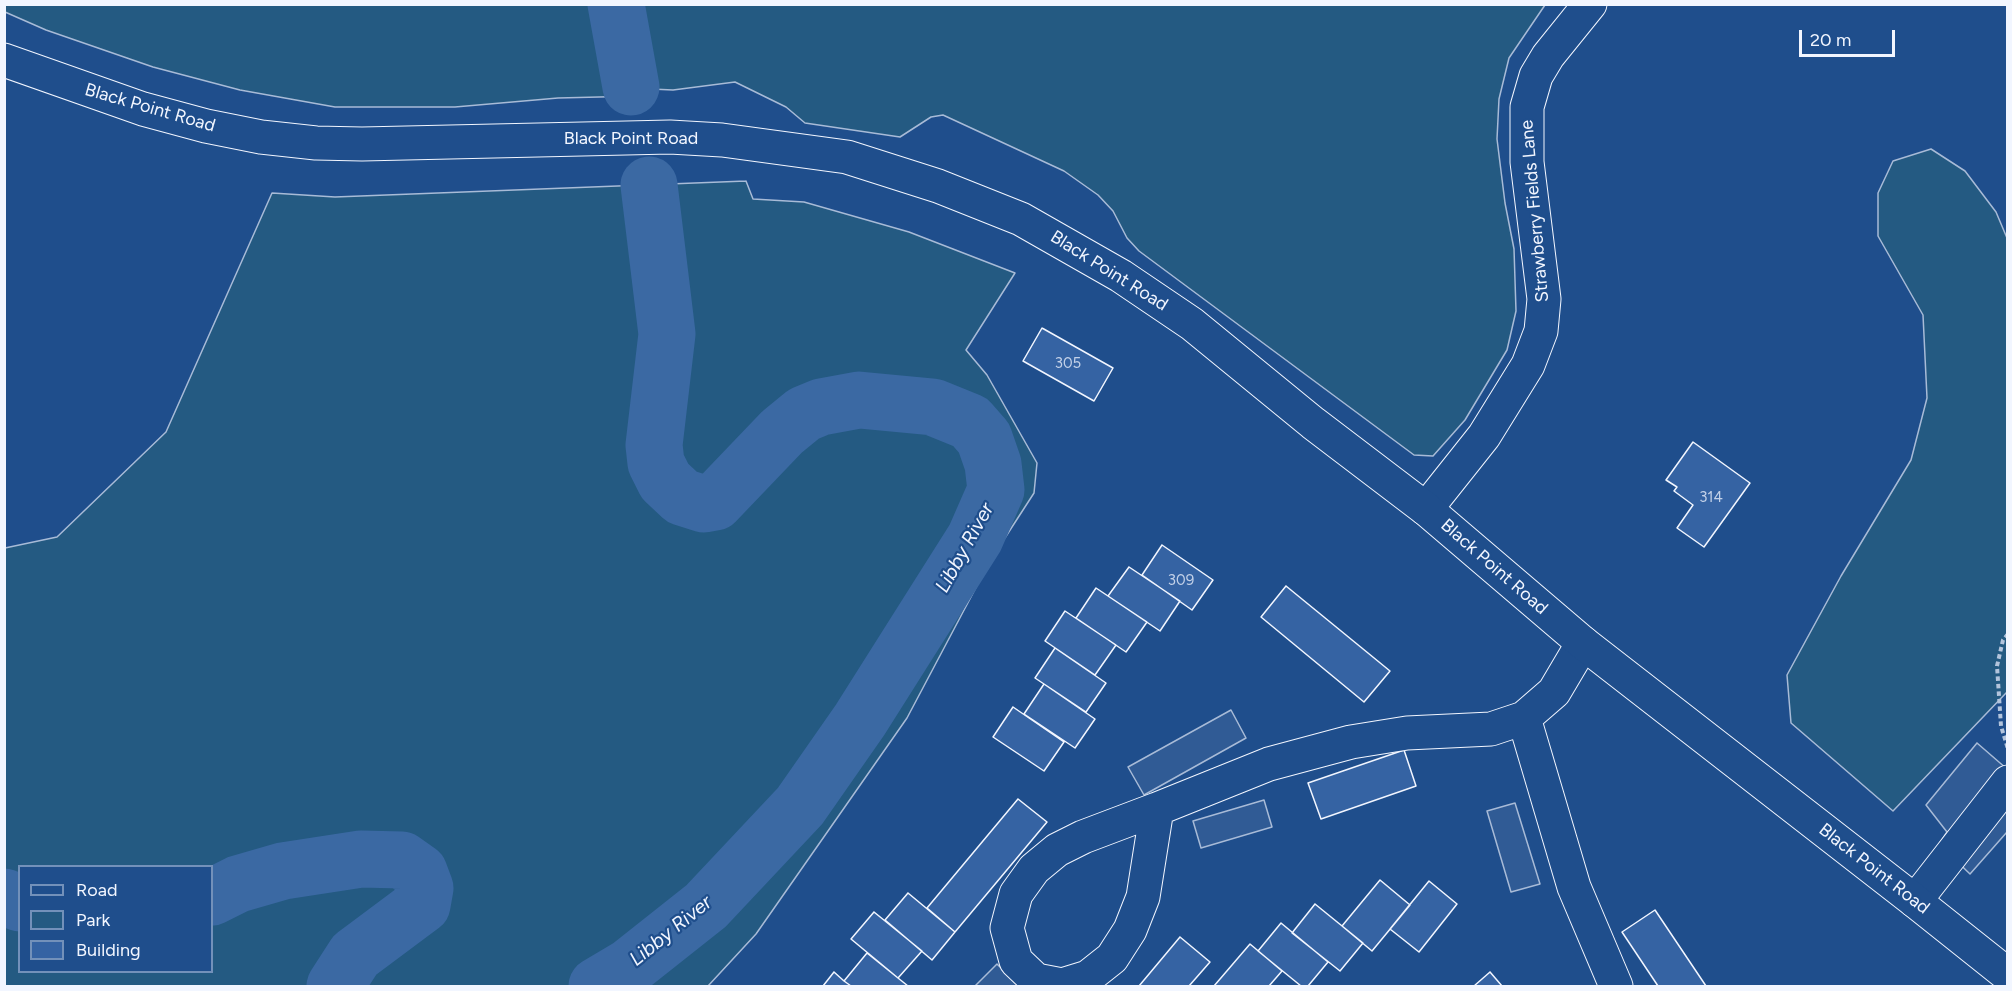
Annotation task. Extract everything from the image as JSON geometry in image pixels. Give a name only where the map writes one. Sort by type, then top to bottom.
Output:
[{"type":"main road","name":"Strawberry Fields Lane","points":[[1426,508],[1484,436],[1528,365],[1541,331],[1544,300],[1527,162],[1527,107],[1536,75],[1590,4]]},
{"type":"main road","name":"Black Point Road","points":[[4,60],[161,114],[206,126],[292,141],[418,144],[670,137],[722,140],[818,153],[893,170],[1021,219],[1121,276],[1192,324],[1314,423],[1426,508],[1583,643],[1916,901],[2007,975]]},
{"type":"main road","points":[[1157,809],[1143,897],[1130,930],[1112,958],[1088,977],[1062,985],[1036,980],[1016,961],[1008,928],[1016,894],[1034,869],[1057,850],[1083,837],[1269,764],[1351,742],[1407,733],[1491,729],[1524,718],[1554,692],[1583,643]]},
{"type":"main road","points":[[1524,718],[1574,887],[1616,987]]},
{"type":"main road","points":[[1916,901],[2007,782]]},
{"type":"path","points":[[2007,634],[2003,640],[1997,666],[2001,726],[2007,749]]},
{"type":"green space","points":[[5,4],[1545,5],[1509,58],[1499,99],[1497,139],[1505,203],[1514,249],[1516,311],[1507,350],[1465,420],[1433,456],[1414,455],[1139,251],[1127,238],[1113,211],[1098,195],[1064,171],[943,115],[931,117],[900,137],[805,123],[786,107],[735,82],[673,90],[629,88],[640,96],[558,98],[455,107],[335,107],[240,90],[153,67],[46,30],[5,12]]},
{"type":"green space","points":[[1931,149],[1965,171],[1996,212],[2007,238],[2007,692],[1893,811],[1791,723],[1787,675],[1841,576],[1911,460],[1927,398],[1923,315],[1878,236],[1878,193],[1893,161]]},
{"type":"green space","points":[[746,181],[753,199],[804,202],[909,232],[1015,273],[966,350],[987,375],[1037,463],[1034,493],[990,561],[907,718],[756,934],[708,986],[5,986],[5,548],[57,537],[166,432],[272,193],[335,197]]},
{"type":"shaded area","points":[[1231,710],[1246,738],[1144,795],[1128,767]]},
{"type":"shaded area","points":[[1977,743],[2007,769],[2007,832],[1970,874],[1939,844],[1947,832],[1926,805]]},
{"type":"shaded area","points":[[1264,800],[1272,827],[1201,848],[1193,821]]},
{"type":"shaded area","points":[[1515,803],[1540,884],[1511,892],[1487,811]]},
{"type":"shaded area","points":[[997,964],[1019,986],[975,986]]},
{"type":"building","points":[[1042,328],[1113,368],[1094,401],[1023,361]]},
{"type":"building","points":[[1693,442],[1750,483],[1704,547],[1677,528],[1693,505],[1674,491],[1677,487],[1666,480]]},
{"type":"building","points":[[1162,545],[1213,580],[1192,610],[1142,575]]},
{"type":"building","points":[[1129,567],[1180,601],[1160,631],[1108,596]]},
{"type":"building","points":[[1286,586],[1390,671],[1364,702],[1261,617]]},
{"type":"building","points":[[1096,588],[1147,622],[1126,652],[1076,618]]},
{"type":"building","points":[[1065,611],[1116,645],[1095,675],[1045,641]]},
{"type":"building","points":[[1055,648],[1106,683],[1086,712],[1035,678]]},
{"type":"building","points":[[1044,684],[1095,719],[1075,748],[1024,714]]},
{"type":"building","points":[[1013,707],[1064,742],[1044,771],[993,737]]},
{"type":"building","points":[[1404,750],[1416,786],[1321,819],[1308,783]]},
{"type":"building","points":[[1018,799],[1047,822],[955,932],[927,908]]},
{"type":"building","points":[[1380,880],[1410,905],[1372,951],[1342,926]]},
{"type":"building","points":[[1429,881],[1457,904],[1419,952],[1390,929]]},
{"type":"building","points":[[908,893],[955,932],[932,960],[885,920]]},
{"type":"building","points":[[1315,904],[1363,943],[1340,971],[1292,933]]},
{"type":"building","points":[[1655,910],[1706,986],[1658,986],[1622,932]]},
{"type":"building","points":[[874,912],[922,951],[898,978],[851,939]]},
{"type":"building","points":[[1281,923],[1328,962],[1308,986],[1301,986],[1258,951]]},
{"type":"building","points":[[1180,937],[1210,962],[1189,986],[1139,986]]},
{"type":"building","points":[[1250,944],[1282,971],[1269,986],[1214,986]]},
{"type":"building","points":[[867,953],[908,986],[851,986],[844,981]]},
{"type":"building","points":[[834,972],[844,981],[851,986],[823,986]]},
{"type":"building","points":[[1490,972],[1502,986],[1474,986]]},
{"type":"waterway","name":"Libby River","points":[[616,4],[631,87]]},
{"type":"waterway","name":"Libby River","points":[[597,986],[629,967],[706,906],[800,806],[860,720],[975,538],[996,490],[993,464],[984,438],[970,422],[933,407],[859,400],[821,407],[804,414],[782,432],[715,502],[704,504],[682,497],[665,481],[656,463],[654,445],[667,334],[649,185]]},
{"type":"waterway","name":"Libby River","points":[[213,896],[238,884],[283,871],[361,859],[402,860],[419,872],[425,888],[422,905],[355,955],[335,986]]},
{"type":"waterway","name":"Libby River","points":[[4,897],[18,902]]}]
